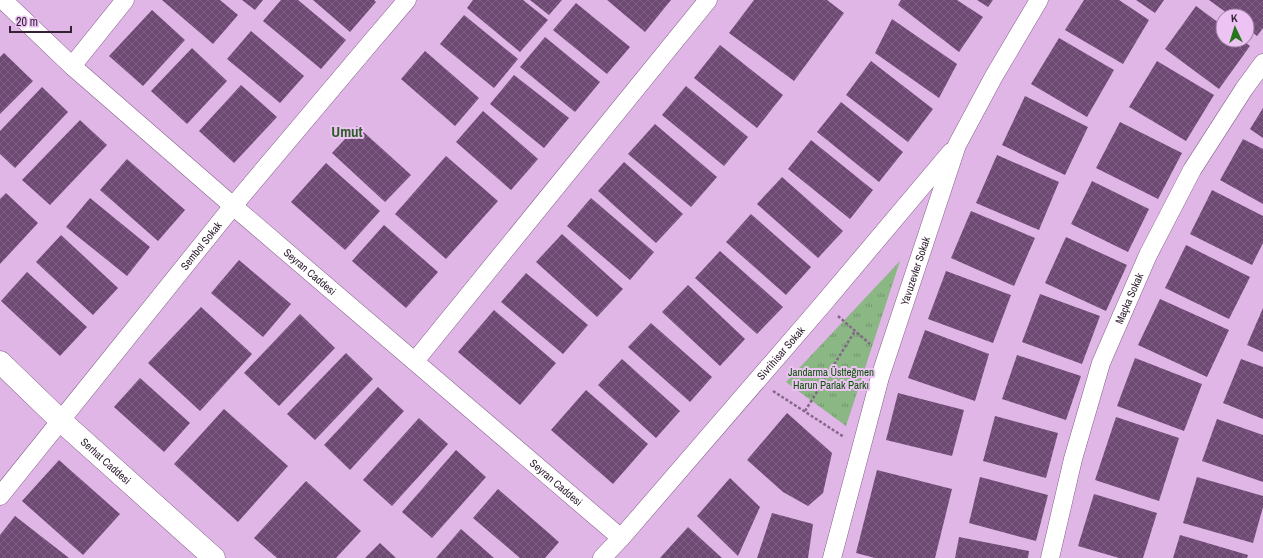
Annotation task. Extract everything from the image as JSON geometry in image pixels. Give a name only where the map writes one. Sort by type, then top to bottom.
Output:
[{"type":"street","name":"Seyran Caddesi","points":[[3,0],[72,66],[621,538]]},
{"type":"street","points":[[72,66],[126,0]]},
{"type":"street","name":"Sembol Sokak","points":[[0,496],[233,206],[407,0]]},
{"type":"street","points":[[415,362],[708,0]]},
{"type":"street","name":"Yavuzevler Sokak","points":[[832,558],[880,377],[957,145],[994,76],[1039,0]]},
{"type":"street","name":"Maçka Sokak","points":[[1050,558],[1072,459],[1102,363],[1148,255],[1192,170],[1244,89],[1263,63]]},
{"type":"street","name":"Sivrihisar Sokak","points":[[602,558],[824,304],[957,145]]},
{"type":"street","name":"Serhat Caddesi","points":[[0,362],[60,420],[214,558]]},
{"type":"path","points":[[824,304],[887,358]]},
{"type":"path","points":[[805,411],[855,331]]},
{"type":"path","points":[[758,380],[861,448]]},
{"type":"green space","name":"Jandarma Üstteğmen Harun Parlak Parkı","points":[[900,261],[846,426],[786,382]]},
{"type":"building","points":[[162,0],[220,0],[238,15],[213,44]]},
{"type":"building","points":[[242,0],[263,0],[255,10]]},
{"type":"building","points":[[281,0],[298,0],[346,40],[321,69],[263,21]]},
{"type":"building","points":[[313,0],[374,0],[376,2],[350,32]]},
{"type":"building","points":[[473,0],[523,0],[548,20],[520,52],[467,8]]},
{"type":"building","points":[[530,0],[562,0],[549,15]]},
{"type":"building","points":[[607,0],[671,0],[645,32]]},
{"type":"building","points":[[754,0],[827,0],[844,13],[794,81],[729,33]]},
{"type":"building","points":[[901,0],[957,0],[983,17],[959,52],[898,5]]},
{"type":"building","points":[[977,0],[993,0],[988,7]]},
{"type":"building","points":[[1084,0],[1119,0],[1149,20],[1123,64],[1065,30]]},
{"type":"building","points":[[1136,0],[1164,0],[1155,13]]},
{"type":"building","points":[[1209,0],[1263,0],[1263,28],[1257,36],[1255,34],[1255,8],[1220,8]]},
{"type":"building","points":[[576,3],[630,47],[607,74],[553,30]]},
{"type":"building","points":[[1196,6],[1215,20],[1215,48],[1249,48],[1219,89],[1165,49]]},
{"type":"building","points":[[152,10],[185,40],[143,86],[109,56]]},
{"type":"building","points":[[464,15],[518,59],[494,88],[440,44]]},
{"type":"building","points":[[892,19],[957,64],[939,98],[875,53]]},
{"type":"building","points":[[251,31],[304,76],[280,103],[227,59]]},
{"type":"building","points":[[545,37],[600,82],[575,112],[520,67]]},
{"type":"building","points":[[1059,38],[1114,70],[1087,117],[1031,84]]},
{"type":"building","points":[[720,45],[783,95],[757,128],[694,78]]},
{"type":"building","points":[[192,48],[227,81],[187,124],[151,91]]},
{"type":"building","points":[[425,51],[479,98],[455,126],[401,79]]},
{"type":"building","points":[[4,53],[33,81],[0,114],[0,57]]},
{"type":"building","points":[[871,61],[933,109],[908,142],[846,95]]},
{"type":"building","points":[[1157,61],[1214,95],[1186,141],[1129,107]]},
{"type":"building","points":[[514,75],[569,118],[544,148],[490,104]]},
{"type":"building","points":[[241,85],[277,117],[234,163],[199,131]]},
{"type":"building","points":[[686,86],[748,137],[724,166],[662,115]]},
{"type":"building","points":[[42,87],[68,112],[15,168],[0,154],[0,131]]},
{"type":"building","points":[[1025,96],[1088,127],[1065,175],[1002,145]]},
{"type":"building","points":[[841,102],[903,152],[879,182],[817,132]]},
{"type":"building","points":[[1263,108],[1263,138],[1250,129]]},
{"type":"building","points":[[483,111],[538,159],[511,190],[456,142]]},
{"type":"building","points":[[80,120],[107,145],[50,205],[22,180]]},
{"type":"building","points":[[1120,122],[1182,153],[1158,199],[1096,168]]},
{"type":"building","points":[[655,124],[717,177],[691,207],[628,154]]},
{"type":"building","points":[[357,126],[411,175],[385,202],[332,153]]},
{"type":"building","points":[[1243,139],[1263,149],[1263,204],[1220,180]]},
{"type":"building","points":[[811,140],[873,190],[850,219],[788,169]]},
{"type":"building","points":[[997,155],[1059,182],[1039,230],[976,203]]},
{"type":"building","points":[[446,156],[498,201],[446,259],[395,214]]},
{"type":"building","points":[[127,159],[185,210],[158,241],[100,190]]},
{"type":"building","points":[[624,162],[683,214],[656,243],[598,191]]},
{"type":"building","points":[[326,163],[380,211],[345,250],[291,202]]},
{"type":"building","points":[[782,177],[843,231],[818,258],[757,204]]},
{"type":"building","points":[[1092,181],[1149,209],[1128,252],[1071,224]]},
{"type":"building","points":[[1212,190],[1263,216],[1263,243],[1252,265],[1190,234]]},
{"type":"building","points":[[6,193],[38,223],[0,264],[0,199]]},
{"type":"building","points":[[90,198],[150,247],[127,276],[66,227]]},
{"type":"building","points":[[591,198],[654,252],[630,280],[567,226]]},
{"type":"building","points":[[971,211],[1035,238],[1014,286],[951,258]]},
{"type":"building","points":[[751,214],[811,267],[786,295],[726,242]]},
{"type":"building","points":[[384,225],[438,272],[406,308],[352,261]]},
{"type":"building","points":[[562,234],[623,289],[597,317],[536,262]]},
{"type":"building","points":[[61,235],[118,288],[93,315],[36,262]]},
{"type":"building","points":[[1066,237],[1127,265],[1106,311],[1045,283]]},
{"type":"building","points":[[1186,245],[1250,277],[1229,319],[1165,288]]},
{"type":"building","points":[[720,251],[783,307],[757,334],[695,278]]},
{"type":"building","points":[[239,260],[291,304],[263,337],[211,293]]},
{"type":"building","points":[[946,271],[1011,295],[993,343],[928,319]]},
{"type":"building","points":[[27,272],[87,327],[60,356],[1,301]]},
{"type":"building","points":[[526,273],[588,325],[563,354],[501,302]]},
{"type":"building","points":[[688,285],[745,339],[720,366],[662,312]]},
{"type":"building","points":[[1040,294],[1100,316],[1082,364],[1022,342]]},
{"type":"building","points":[[1160,299],[1229,330],[1207,377],[1138,345]]},
{"type":"building","points":[[201,307],[252,354],[200,411],[148,363]]},
{"type":"building","points":[[1263,308],[1263,352],[1247,345]]},
{"type":"building","points":[[494,310],[556,363],[520,405],[458,352]]},
{"type":"building","points":[[300,314],[335,348],[279,406],[244,373]]},
{"type":"building","points":[[651,323],[712,377],[690,402],[628,347]]},
{"type":"building","points":[[925,330],[989,354],[975,401],[908,378]]},
{"type":"building","points":[[346,353],[373,379],[315,440],[287,414]]},
{"type":"building","points":[[1017,355],[1081,376],[1066,420],[1002,399]]},
{"type":"building","points":[[1135,358],[1202,384],[1184,431],[1117,406]]},
{"type":"building","points":[[622,359],[680,411],[656,438],[598,385]]},
{"type":"building","points":[[1241,359],[1263,367],[1263,419],[1223,403]]},
{"type":"building","points":[[140,378],[190,423],[164,452],[114,407]]},
{"type":"building","points":[[378,387],[404,411],[350,470],[324,445]]},
{"type":"building","points":[[586,390],[648,444],[613,484],[551,430]]},
{"type":"building","points":[[898,393],[964,410],[952,456],[886,440]]},
{"type":"building","points":[[224,409],[288,466],[238,522],[174,464]]},
{"type":"building","points":[[787,413],[832,453],[823,493],[808,506],[783,492],[747,460]]},
{"type":"building","points":[[995,416],[1058,433],[1046,478],[983,461]]},
{"type":"building","points":[[1116,417],[1179,438],[1159,501],[1095,480]]},
{"type":"building","points":[[419,418],[448,444],[392,506],[363,480]]},
{"type":"building","points":[[1217,419],[1263,435],[1263,482],[1202,461]]},
{"type":"building","points":[[456,450],[486,477],[432,538],[402,512]]},
{"type":"building","points":[[59,460],[120,514],[83,555],[22,501]]},
{"type":"building","points":[[877,470],[952,489],[935,558],[875,558],[856,553]]},
{"type":"building","points":[[980,477],[1048,495],[1036,541],[969,523]]},
{"type":"building","points":[[1197,477],[1263,496],[1263,507],[1253,543],[1183,523]]},
{"type":"building","points":[[730,478],[760,507],[738,556],[697,516]]},
{"type":"building","points":[[306,481],[361,531],[336,558],[277,558],[254,538]]},
{"type":"building","points":[[498,489],[559,542],[545,558],[520,558],[473,518]]},
{"type":"building","points":[[1094,494],[1157,513],[1143,558],[1119,558],[1078,546]]},
{"type":"building","points":[[772,513],[813,524],[808,558],[757,558]]},
{"type":"building","points":[[15,516],[69,558],[0,558],[0,535]]},
{"type":"building","points":[[688,527],[722,558],[660,558]]},
{"type":"building","points":[[461,529],[494,558],[436,558]]},
{"type":"building","points":[[1180,535],[1248,555],[1247,558],[1173,558]]},
{"type":"building","points":[[959,537],[1029,551],[1028,558],[955,558]]},
{"type":"building","points":[[380,543],[396,558],[365,558]]},
{"type":"district","name":"Umut","points":[[347,131]]}]
